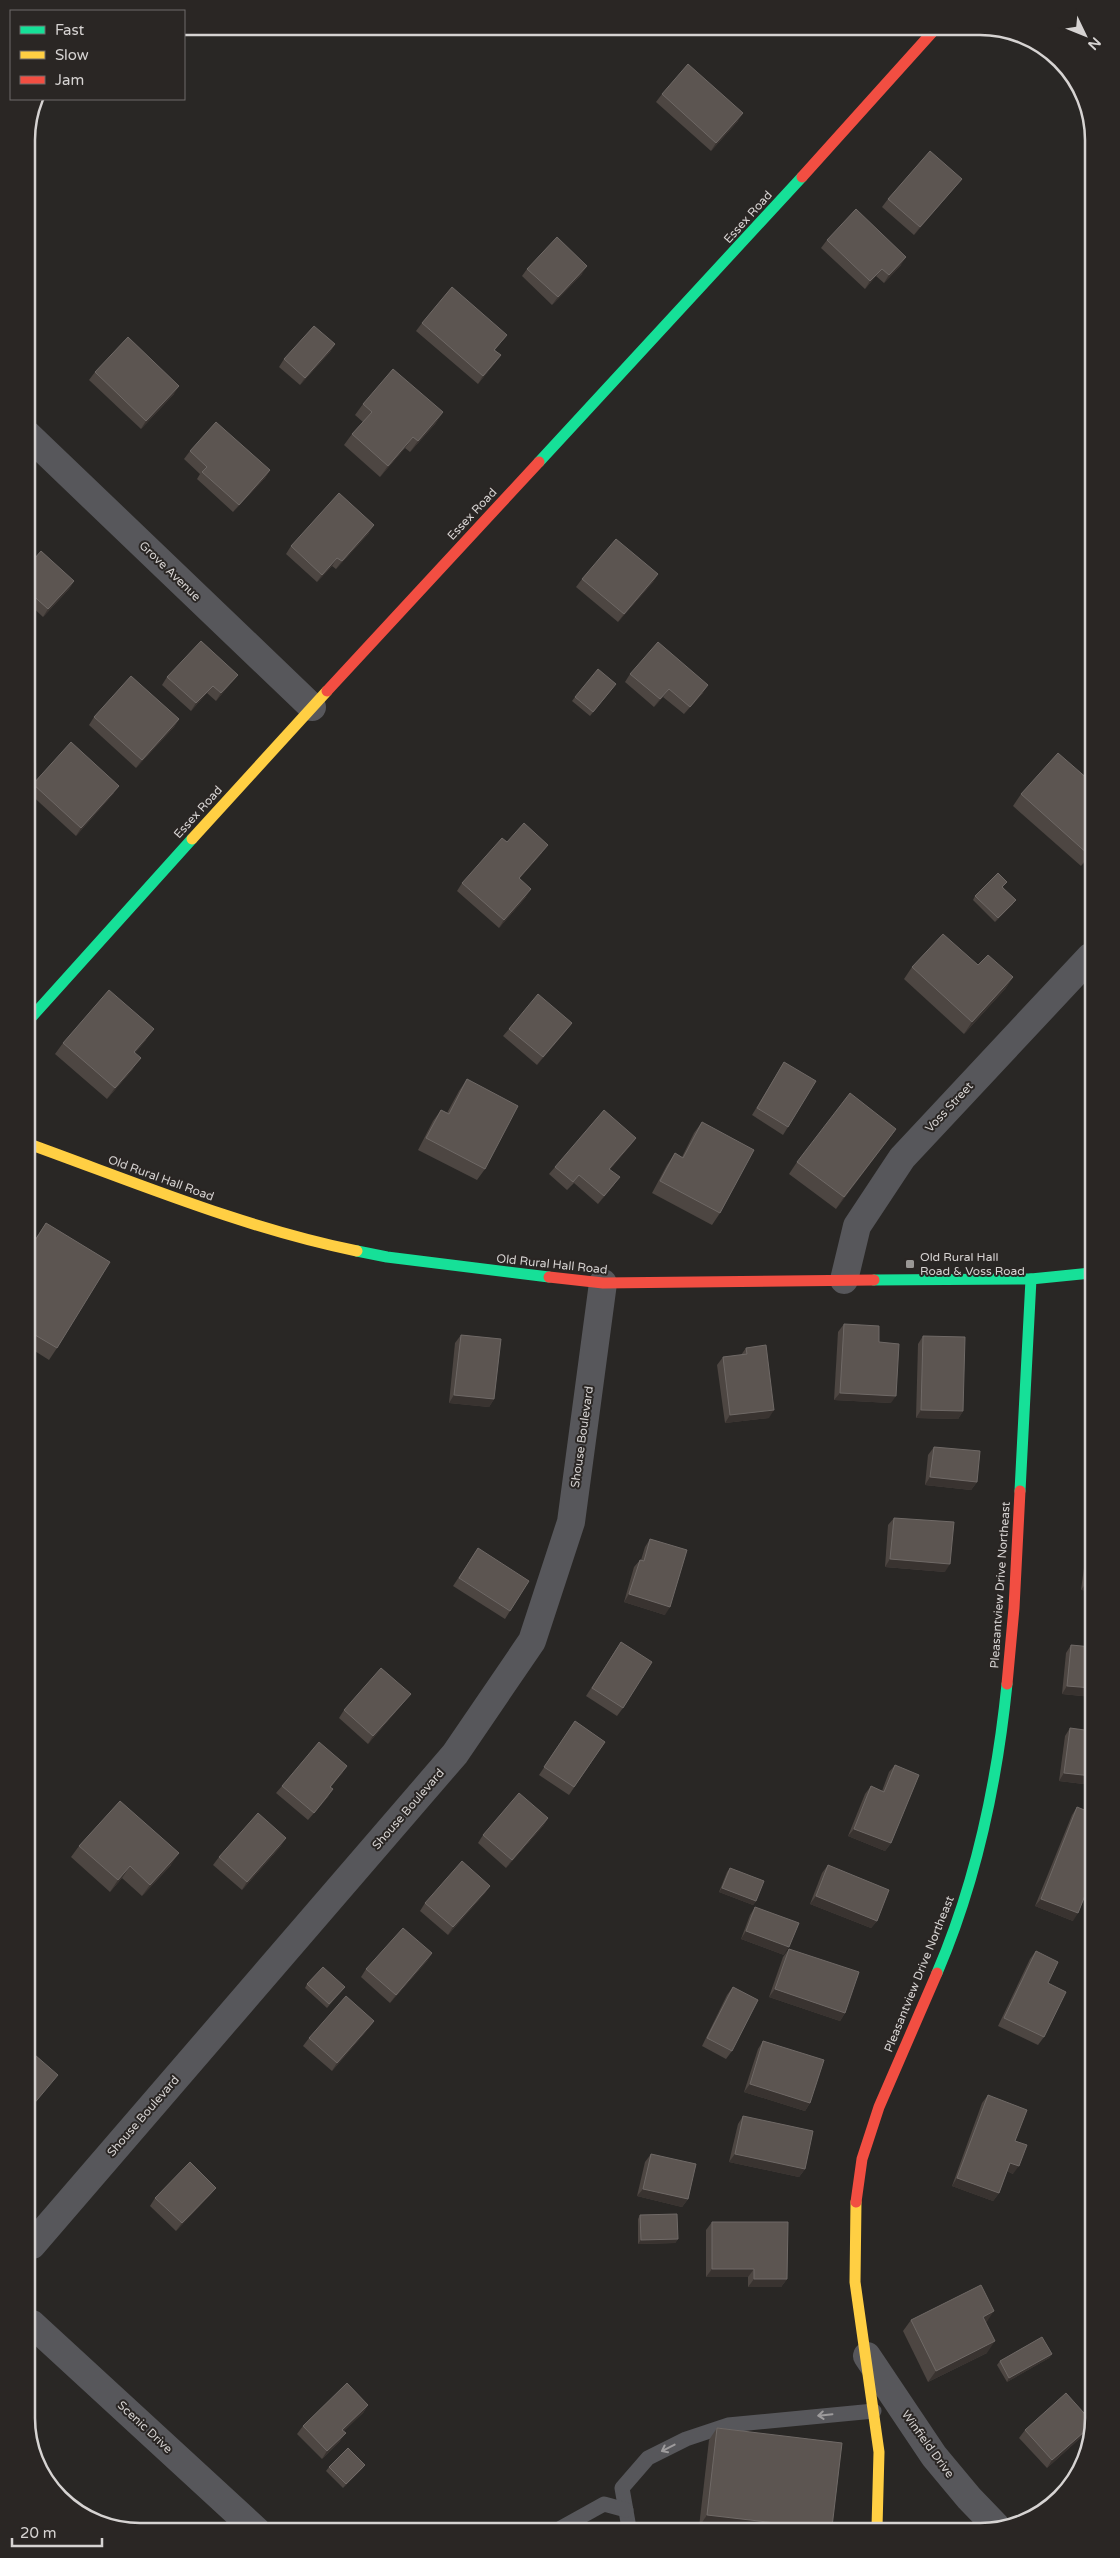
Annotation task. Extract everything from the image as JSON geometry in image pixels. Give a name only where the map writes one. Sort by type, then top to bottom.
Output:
[{"type":"street","name":"Essex Road","points":[[35,1013],[312,707],[756,228],[929,35]]},
{"type":"street","name":"Grove Avenue","points":[[35,442],[312,707]]},
{"type":"street","name":"Voss Street","points":[[844,1280],[857,1226],[902,1158],[1085,962]]},
{"type":"street","name":"Old Rural Hall Road","points":[[35,1146],[215,1212],[307,1241],[387,1257],[496,1272],[603,1283],[1031,1279],[1085,1274]]},
{"type":"street","name":"Pleasantview Drive Northeast","points":[[877,2523],[879,2452],[867,2356],[855,2282],[855,2213],[862,2159],[879,2107],[939,1968],[968,1891],[988,1812],[1002,1730],[1014,1608],[1031,1279]]},
{"type":"street","name":"Shouse Boulevard","points":[[35,2242],[455,1754],[532,1641],[571,1522],[603,1283]]},
{"type":"street","name":"Scenic Drive","points":[[35,2327],[248,2523]]},
{"type":"street","name":"Winfield Drive","points":[[867,2356],[934,2456],[969,2498],[992,2522]]},
{"type":"lane","points":[[628,2523],[622,2488],[648,2458],[686,2439],[728,2425],[874,2410]]},
{"type":"lane","points":[[570,2523],[604,2504],[626,2510]]},
{"type":"building","points":[[688,64],[743,113],[716,143],[662,94]]},
{"type":"building","points":[[930,151],[962,179],[920,227],[888,199]]},
{"type":"building","points":[[856,209],[906,257],[889,275],[882,269],[870,281],[827,240]]},
{"type":"building","points":[[557,237],[587,266],[558,297],[527,269]]},
{"type":"building","points":[[452,287],[507,335],[494,350],[501,355],[483,376],[422,323]]},
{"type":"building","points":[[314,326],[335,344],[305,378],[284,359]]},
{"type":"building","points":[[128,337],[179,386],[146,421],[95,372]]},
{"type":"building","points":[[393,369],[443,412],[418,441],[413,437],[388,466],[352,434],[372,412],[363,404]]},
{"type":"building","points":[[216,422],[270,470],[239,505],[202,472],[207,467],[190,451]]},
{"type":"building","points":[[339,493],[374,525],[342,561],[337,558],[322,575],[291,546]]},
{"type":"building","points":[[616,539],[658,574],[624,614],[582,579]]},
{"type":"building","points":[[41,551],[74,581],[48,609],[35,597],[35,558]]},
{"type":"building","points":[[201,641],[238,675],[221,693],[213,686],[196,703],[167,677]]},
{"type":"building","points":[[658,642],[708,685],[690,707],[669,689],[660,699],[630,674]]},
{"type":"building","points":[[598,669],[616,684],[593,712],[575,697]]},
{"type":"building","points":[[131,676],[179,719],[142,760],[94,717]]},
{"type":"building","points":[[71,742],[119,786],[81,828],[35,786],[35,782]]},
{"type":"building","points":[[1058,753],[1085,777],[1085,851],[1021,794]]},
{"type":"building","points":[[524,823],[548,845],[519,878],[531,889],[504,920],[462,883],[502,838],[507,842]]},
{"type":"building","points":[[998,873],[1007,882],[1002,887],[1016,900],[998,918],[975,896]]},
{"type":"building","points":[[943,934],[978,965],[988,955],[1013,977],[972,1022],[912,967]]},
{"type":"building","points":[[109,990],[154,1029],[134,1052],[141,1058],[115,1088],[63,1043]]},
{"type":"building","points":[[538,994],[572,1023],[543,1057],[509,1029]]},
{"type":"building","points":[[784,1062],[816,1081],[788,1127],[757,1108]]},
{"type":"building","points":[[467,1079],[518,1106],[485,1169],[426,1138],[441,1110],[449,1114]]},
{"type":"building","points":[[850,1093],[896,1129],[844,1197],[797,1162]]},
{"type":"building","points":[[604,1110],[636,1138],[609,1169],[620,1177],[604,1196],[579,1175],[573,1182],[555,1167]]},
{"type":"building","points":[[702,1122],[754,1150],[720,1213],[660,1181],[675,1153],[683,1158]]},
{"type":"building","points":[[46,1223],[110,1262],[57,1348],[35,1335],[35,1240]]},
{"type":"building","points":[[844,1324],[879,1326],[879,1342],[899,1344],[896,1396],[840,1393]]},
{"type":"building","points":[[461,1335],[501,1339],[494,1399],[454,1395]]},
{"type":"building","points":[[923,1336],[965,1337],[963,1411],[921,1410]]},
{"type":"building","points":[[766,1345],[774,1410],[730,1415],[723,1357],[747,1354],[746,1348]]},
{"type":"building","points":[[934,1447],[980,1451],[977,1482],[930,1477]]},
{"type":"building","points":[[894,1518],[954,1522],[950,1564],[890,1559]]},
{"type":"building","points":[[650,1539],[687,1550],[670,1607],[629,1594],[640,1560],[644,1561]]},
{"type":"building","points":[[478,1548],[529,1581],[510,1611],[459,1578]]},
{"type":"building","points":[[621,1642],[652,1662],[623,1708],[592,1688]]},
{"type":"building","points":[[1071,1645],[1085,1646],[1085,1687],[1067,1686]]},
{"type":"building","points":[[381,1668],[411,1694],[373,1736],[344,1710]]},
{"type":"building","points":[[575,1721],[605,1742],[574,1787],[544,1767]]},
{"type":"building","points":[[1070,1728],[1085,1730],[1085,1775],[1064,1773]]},
{"type":"building","points":[[319,1742],[347,1766],[330,1787],[333,1789],[314,1813],[282,1786]]},
{"type":"building","points":[[895,1765],[919,1775],[891,1843],[854,1829],[871,1786],[884,1792]]},
{"type":"building","points":[[519,1793],[548,1818],[512,1860],[483,1835]]},
{"type":"building","points":[[120,1801],[179,1853],[150,1885],[130,1866],[118,1880],[79,1846]]},
{"type":"building","points":[[1077,1807],[1085,1810],[1085,1896],[1078,1913],[1041,1899]]},
{"type":"building","points":[[258,1813],[286,1838],[247,1882],[219,1857]]},
{"type":"building","points":[[462,1861],[490,1886],[453,1927],[425,1903]]},
{"type":"building","points":[[828,1865],[889,1890],[877,1921],[816,1896]]},
{"type":"building","points":[[730,1868],[764,1881],[756,1901],[722,1888]]},
{"type":"building","points":[[755,1907],[799,1923],[789,1947],[746,1931]]},
{"type":"building","points":[[403,1928],[432,1953],[396,1995],[366,1969]]},
{"type":"building","points":[[789,1949],[859,1972],[845,2013],[775,1989]]},
{"type":"building","points":[[1036,1951],[1058,1962],[1048,1983],[1066,1992],[1044,2037],[1004,2018]]},
{"type":"building","points":[[323,1967],[345,1987],[329,2004],[307,1984]]},
{"type":"building","points":[[733,1987],[758,2000],[732,2051],[707,2038]]},
{"type":"building","points":[[346,1996],[374,2021],[337,2063],[309,2038]]},
{"type":"building","points":[[763,2041],[824,2060],[810,2103],[750,2084]]},
{"type":"building","points":[[35,2055],[58,2075],[35,2102]]},
{"type":"building","points":[[988,2095],[1027,2110],[1015,2141],[1027,2145],[1019,2166],[1010,2163],[999,2193],[957,2178]]},
{"type":"building","points":[[743,2116],[813,2131],[805,2169],[735,2154]]},
{"type":"building","points":[[651,2154],[696,2164],[688,2199],[643,2189]]},
{"type":"building","points":[[190,2162],[216,2188],[182,2223],[155,2198]]},
{"type":"building","points":[[677,2214],[678,2239],[641,2240],[640,2215]]},
{"type":"building","points":[[712,2222],[788,2222],[787,2279],[754,2279],[754,2269],[712,2269]]},
{"type":"building","points":[[981,2285],[994,2311],[983,2317],[995,2341],[936,2371],[911,2320]]},
{"type":"building","points":[[1042,2337],[1052,2354],[1009,2378],[1000,2361]]},
{"type":"building","points":[[347,2383],[368,2405],[342,2430],[346,2433],[327,2451],[303,2426]]},
{"type":"building","points":[[1066,2393],[1085,2414],[1084,2432],[1052,2460],[1025,2430]]},
{"type":"building","points":[[717,2428],[842,2443],[832,2523],[776,2523],[707,2515]]},
{"type":"building","points":[[348,2448],[365,2465],[346,2484],[329,2467]]},
{"type":"traffic: fast","points":[[539,462],[802,177]]},
{"type":"traffic: fast","points":[[35,1013],[192,839]]},
{"type":"traffic: fast","points":[[357,1251],[387,1257],[549,1277]]},
{"type":"traffic: fast","points":[[874,1280],[1031,1279],[1085,1274]]},
{"type":"traffic: fast","points":[[1020,1491],[1031,1279]]},
{"type":"traffic: fast","points":[[937,1973],[963,1903],[983,1832],[991,1795],[1007,1684]]},
{"type":"traffic: slow","points":[[192,839],[327,691]]},
{"type":"traffic: slow","points":[[35,1146],[191,1204],[273,1230],[357,1251]]},
{"type":"traffic: slow","points":[[856,2202],[855,2282],[879,2452],[877,2523]]},
{"type":"traffic: jam","points":[[802,177],[930,35]]},
{"type":"traffic: jam","points":[[327,691],[539,462]]},
{"type":"traffic: jam","points":[[549,1277],[603,1283],[874,1280]]},
{"type":"traffic: jam","points":[[1007,1684],[1014,1608],[1020,1491]]},
{"type":"traffic: jam","points":[[856,2202],[862,2159],[879,2107],[937,1973]]},
{"type":"place","name":"Old Rural Hall Road & Voss Road","points":[[910,1264]]}]
